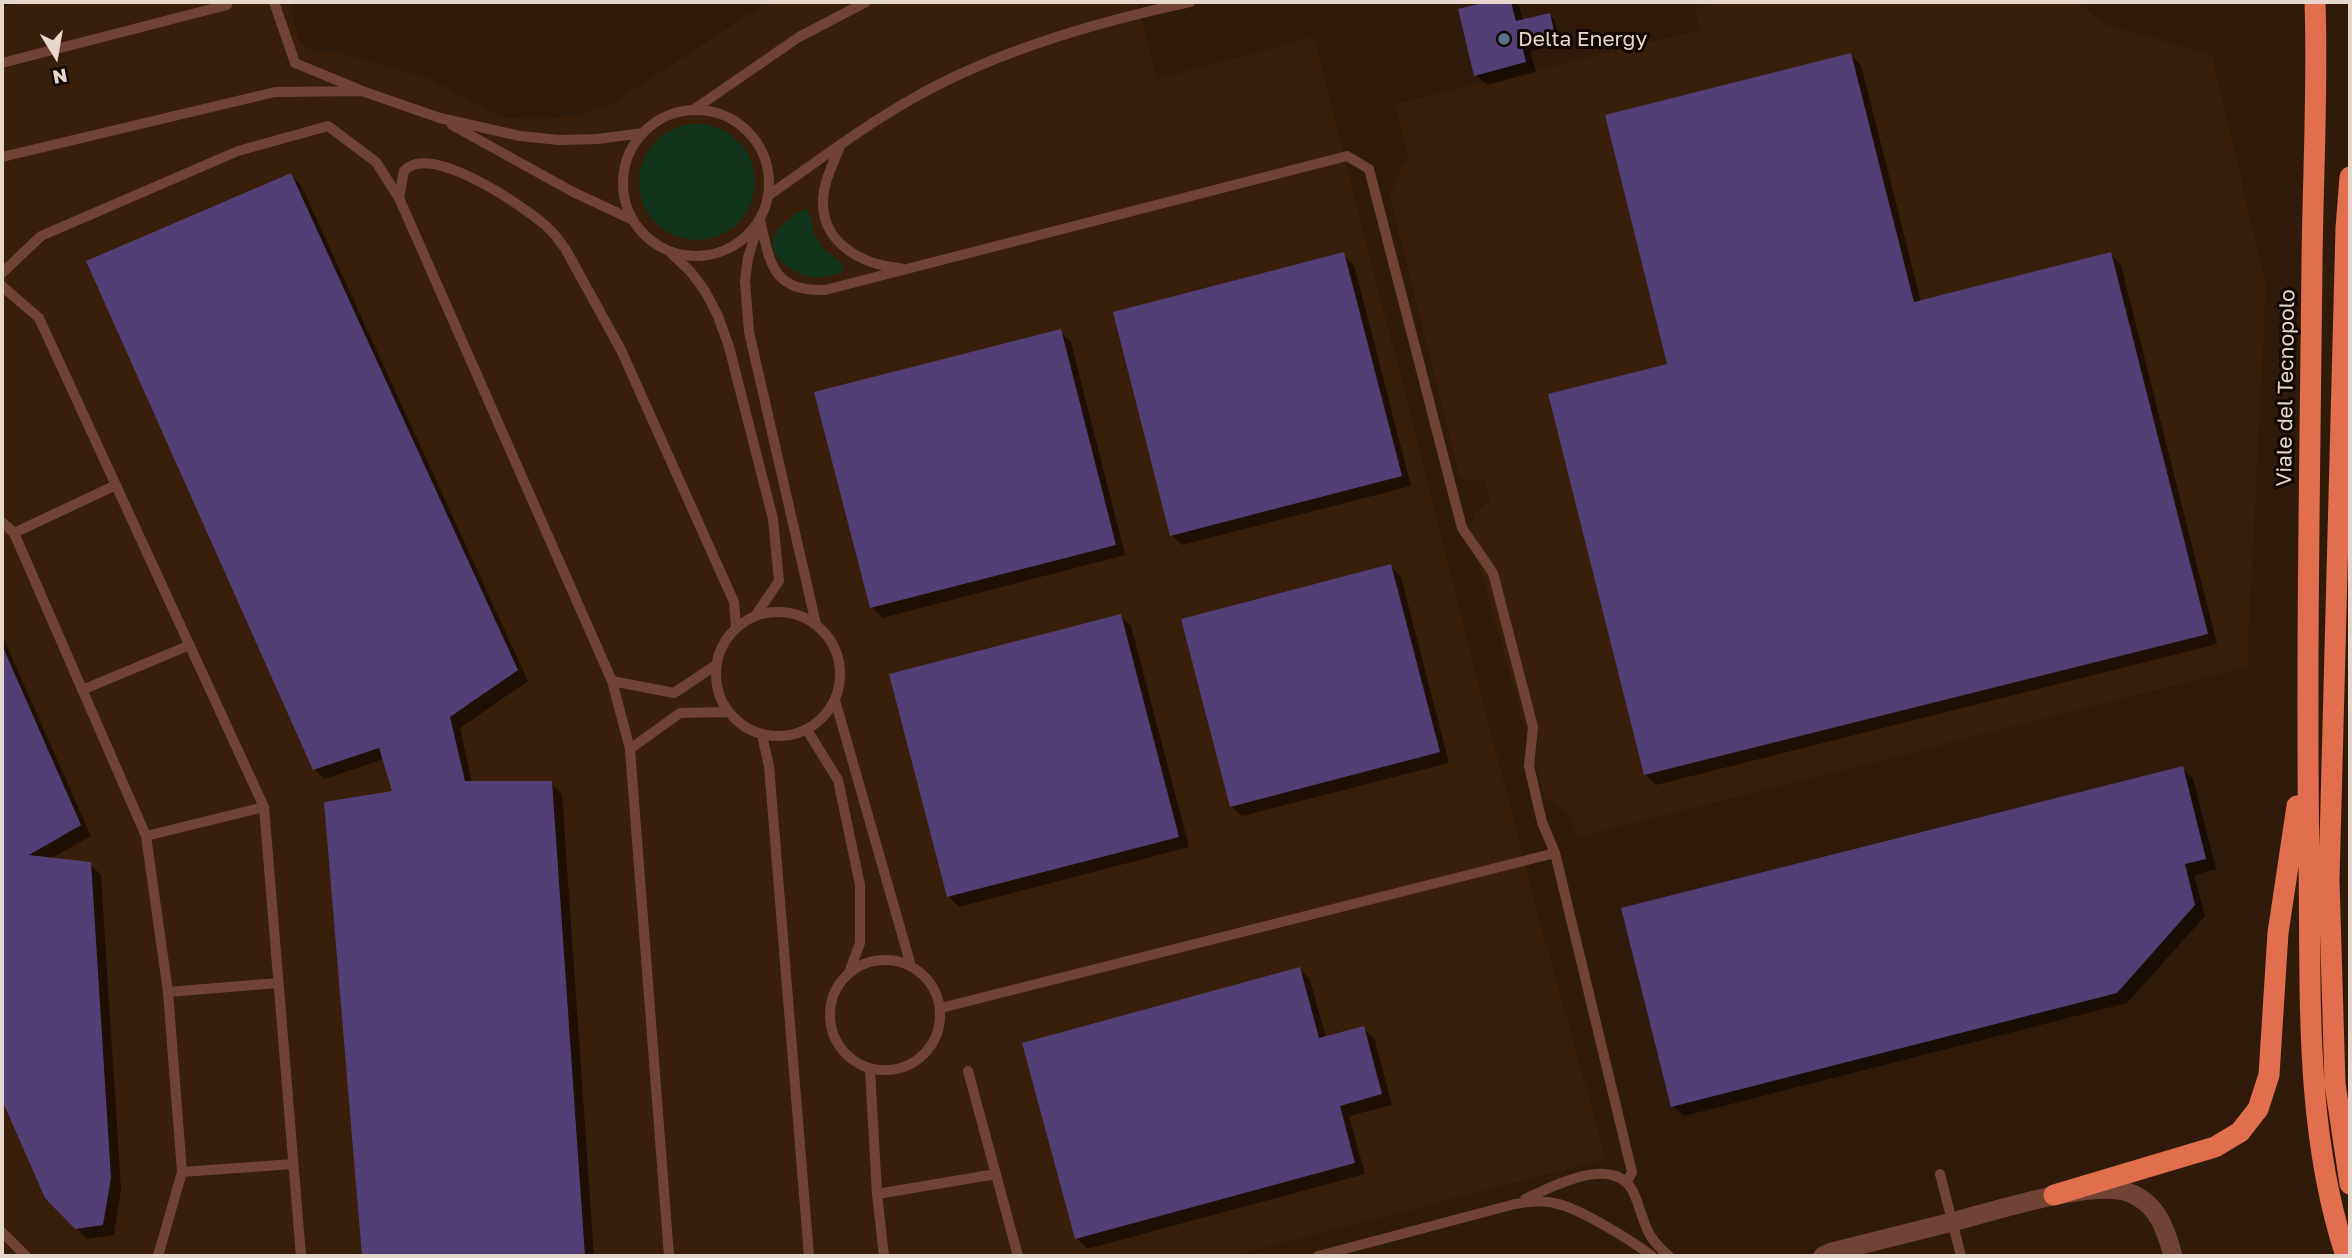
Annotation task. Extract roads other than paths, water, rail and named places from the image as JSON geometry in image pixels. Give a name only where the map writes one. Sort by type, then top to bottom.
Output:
[{"type":"highway","name":"Viale del Tecnopolo","points":[[2307,745],[2315,2]]},
{"type":"highway","points":[[2350,177],[2346,228],[2329,868],[2333,1046],[2337,1104],[2350,1184]]},
{"type":"highway","points":[[2054,1195],[2221,1145],[2241,1132],[2258,1109],[2269,1075],[2278,933],[2307,745]]},
{"type":"highway","points":[[2307,745],[2313,1079],[2324,1170],[2346,1256]]},
{"type":"street","points":[[1823,1255],[2054,1195],[2106,1189],[2131,1193],[2142,1199],[2160,1217],[2173,1256]]},
{"type":"lane","points":[[2,63],[227,5],[228,2]]},
{"type":"lane","points":[[274,2],[295,63],[362,91],[440,118],[520,136],[559,140],[598,139],[643,133]]},
{"type":"lane","points":[[693,110],[799,37],[866,2]]},
{"type":"lane","points":[[769,195],[840,146],[936,86],[1046,40],[1147,11],[1190,2]]},
{"type":"lane","points":[[2,157],[275,92],[362,91]]},
{"type":"lane","points":[[755,616],[779,582],[774,520],[729,347],[718,316],[705,291],[670,251],[649,239],[633,220],[625,198],[624,175],[630,152],[643,133],[657,121],[674,113],[693,110],[714,112],[734,120],[751,134],[763,152],[769,173],[769,195],[748,258],[745,281],[749,332],[816,624]]},
{"type":"lane","points":[[440,118],[573,192],[633,220]]},
{"type":"lane","points":[[2,273],[41,236],[237,152],[328,126],[376,162],[399,198],[612,681],[630,749],[669,1256]]},
{"type":"lane","points":[[840,146],[823,203],[827,224],[838,242],[853,254],[871,263],[907,269]]},
{"type":"lane","points":[[2,167],[20,152]]},
{"type":"lane","points":[[760,220],[769,261],[778,276],[790,286],[813,290],[838,288],[1347,156],[1369,169],[1462,528],[1493,573],[1533,727],[1529,766],[1542,822],[1555,853],[1632,1172],[1626,1182]]},
{"type":"lane","points":[[399,198],[404,171],[413,164],[426,163],[491,187],[542,222],[555,235],[621,350],[734,602],[736,627]]},
{"type":"lane","points":[[670,251],[690,256],[730,248],[747,236],[760,220]]},
{"type":"lane","points":[[2,286],[40,318],[264,807],[300,1256]]},
{"type":"lane","points":[[14,533],[116,485]]},
{"type":"lane","points":[[2,522],[14,533],[146,836],[168,992],[182,1172],[158,1256]]},
{"type":"lane","points":[[776,611],[797,614],[816,624],[830,639],[839,659],[841,680],[835,700],[823,717],[807,730],[785,736],[762,735],[743,726],[727,712],[719,698],[715,681],[716,665],[723,644],[736,627],[755,616],[776,611]]},
{"type":"lane","points":[[82,690],[190,645]]},
{"type":"lane","points":[[612,681],[674,693],[716,665]]},
{"type":"lane","points":[[835,700],[911,965]]},
{"type":"lane","points":[[630,749],[680,713],[727,712]]},
{"type":"lane","points":[[807,730],[838,780],[860,885],[860,943],[849,973]]},
{"type":"lane","points":[[762,735],[770,780],[809,1256]]},
{"type":"lane","points":[[146,836],[264,807]]},
{"type":"lane","points":[[941,1008],[1555,853]]},
{"type":"lane","points":[[896,960],[911,965],[936,991],[941,1008],[940,1030],[930,1050],[913,1064],[892,1071],[870,1069],[852,1060],[838,1045],[831,1027],[830,1007],[836,988],[849,973],[863,964],[896,960]]},
{"type":"lane","points":[[168,992],[278,983]]},
{"type":"lane","points":[[870,1069],[877,1194],[884,1256]]},
{"type":"lane","points":[[968,1070],[1018,1256]]},
{"type":"lane","points":[[182,1172],[293,1164]]},
{"type":"lane","points":[[877,1194],[996,1174]]},
{"type":"lane","points":[[1940,1174],[1961,1256]]},
{"type":"lane","points":[[1515,1204],[1561,1183],[1584,1176],[1616,1175],[1626,1182],[1636,1197],[1641,1219],[1650,1237],[1669,1256]]},
{"type":"lane","points":[[1318,1256],[1515,1204],[1545,1201],[1569,1207],[1652,1256]]},
{"type":"lane","points":[[2,1231],[26,1256]]},
{"type":"place","name":"Delta Energy","points":[[1504,39]]}]
